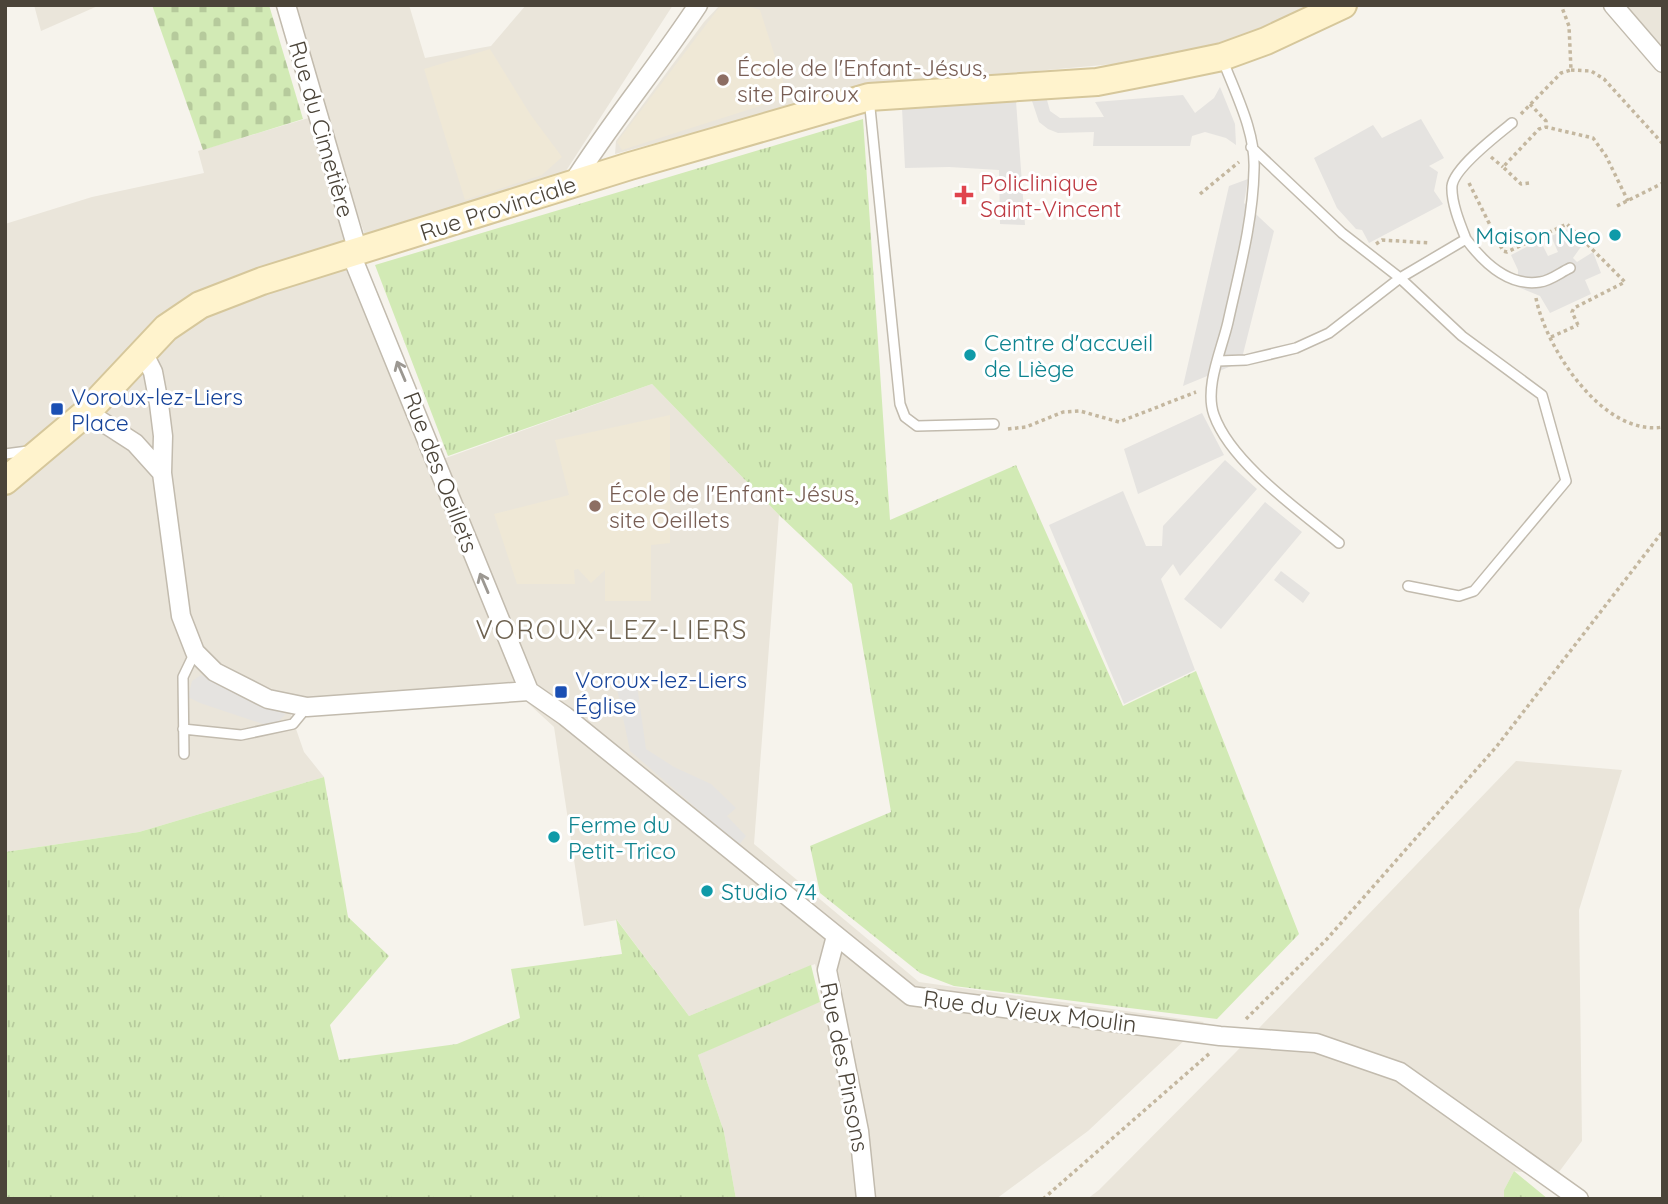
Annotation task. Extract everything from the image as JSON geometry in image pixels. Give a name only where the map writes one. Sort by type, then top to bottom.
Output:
[{"type":"main road","name":"Rue Provinciale","points":[[87,412],[166,327],[200,305],[355,253],[572,184],[869,97],[1097,82],[1222,57],[1314,22],[1343,5]]},
{"type":"main road","points":[[5,481],[87,412]]},
{"type":"street","name":"Rue du Cimetière","points":[[286,5],[355,253]]},
{"type":"street","points":[[572,184],[609,125],[669,49],[698,5]]},
{"type":"street","points":[[1613,5],[1663,63]]},
{"type":"street","name":"Rue des Oeillets","points":[[355,253],[529,691]]},
{"type":"street","points":[[143,352],[153,372],[159,404],[163,436],[162,473],[181,616],[195,652],[215,672],[268,699],[307,707],[529,691]]},
{"type":"street","points":[[87,412],[135,443],[162,473]]},
{"type":"street","name":"Rue du Vieux Moulin","points":[[529,691],[574,723],[911,996],[1229,1037],[1316,1043],[1400,1072],[1579,1199]]},
{"type":"street","name":"Rue des Pinsons","points":[[836,936],[827,970],[859,1131],[866,1199]]},
{"type":"lane","points":[[1222,57],[1245,119],[1255,168],[1246,240],[1211,386],[1213,413],[1224,435],[1266,481],[1339,543]]},
{"type":"lane","points":[[869,97],[900,404],[905,417],[917,426],[994,424]]},
{"type":"lane","points":[[1512,123],[1481,149],[1457,175],[1452,186],[1466,239],[1480,257],[1504,277],[1540,282],[1570,268]]},
{"type":"lane","points":[[1251,147],[1342,233],[1400,278],[1462,336],[1542,396],[1566,481],[1474,591],[1459,596],[1408,586]]},
{"type":"lane","points":[[1218,362],[1246,360],[1296,348],[1329,333],[1400,278],[1466,239]]},
{"type":"lane","points":[[5,454],[44,449]]},
{"type":"lane","points":[[184,754],[183,677],[195,652]]},
{"type":"lane","points":[[183,729],[241,736],[293,724],[307,707]]},
{"type":"path","points":[[1561,5],[1569,26],[1571,70]]},
{"type":"path","points":[[1512,123],[1561,73],[1571,70],[1591,71],[1604,79],[1663,144]]},
{"type":"path","points":[[1530,104],[1546,121],[1546,127]]},
{"type":"path","points":[[1503,167],[1539,129],[1546,127],[1593,138],[1606,156],[1628,201]]},
{"type":"path","points":[[1200,194],[1237,165],[1251,147]]},
{"type":"path","points":[[1485,164],[1492,157],[1521,184],[1529,183]]},
{"type":"path","points":[[1473,176],[1468,181],[1503,251],[1507,252],[1567,224],[1625,282],[1574,307],[1572,312],[1579,325],[1551,337]]},
{"type":"path","points":[[1617,206],[1663,183]]},
{"type":"path","points":[[1370,247],[1382,240],[1434,243],[1439,253]]},
{"type":"path","points":[[1529,293],[1537,298],[1541,322],[1583,389],[1596,404],[1643,428],[1663,427]]},
{"type":"path","points":[[994,424],[1004,429],[1026,427],[1063,412],[1080,411],[1119,422],[1211,386]]},
{"type":"path","points":[[1043,1199],[1229,1037],[1327,939],[1497,747],[1663,531]]},
{"type":"shaded area","points":[[34,5],[100,5],[41,31]]},
{"type":"shaded area","points":[[285,5],[409,5],[425,58],[491,46],[526,5],[673,5],[564,174],[366,238]]},
{"type":"shaded area","points":[[720,5],[1326,5],[1208,52],[1114,64],[866,86],[615,154],[616,141],[704,22]]},
{"type":"shaded area","name":"École de l'Enfant-Jésus, site Pairoux","points":[[721,5],[744,5],[760,10],[788,97],[622,150],[617,142]]},
{"type":"shaded area","points":[[1617,5],[1663,5],[1663,58]]},
{"type":"shaded area","points":[[490,49],[530,114],[562,157],[542,175],[465,200],[424,69]]},
{"type":"shaded area","points":[[1220,87],[1235,124],[1236,145],[1226,138],[1205,132],[1192,136],[1190,146],[1093,146],[1094,132],[1058,133],[1048,129],[1039,122],[1032,101],[1047,100],[1050,111],[1060,118],[1104,117],[1095,102],[1183,95],[1195,113],[1214,98]]},
{"type":"shaded area","points":[[1016,101],[1025,225],[1000,224],[999,170],[905,168],[902,108]]},
{"type":"shaded area","points":[[312,117],[432,463],[652,384],[779,515],[754,844],[919,982],[1204,1022],[1088,1131],[996,1199],[736,1199],[724,1132],[698,1055],[772,1020],[825,1000],[815,964],[689,1016],[617,920],[584,926],[554,727],[505,682],[287,703],[304,752],[324,777],[139,832],[5,852],[5,224],[92,197],[204,173],[198,151]]},
{"type":"shaded area","points":[[1421,119],[1444,158],[1429,166],[1438,172],[1434,191],[1443,204],[1369,243],[1362,230],[1356,229],[1337,208],[1314,158],[1373,125],[1382,138]]},
{"type":"shaded area","points":[[1248,179],[1244,203],[1274,231],[1241,362],[1183,386],[1229,186]]},
{"type":"shaded area","points":[[1568,229],[1583,244],[1573,258],[1577,262],[1593,252],[1601,273],[1585,280],[1591,294],[1550,313],[1540,296],[1518,287],[1518,270],[1511,255],[1540,240],[1548,256],[1558,252],[1551,236]]},
{"type":"shaded area","points":[[1202,413],[1224,455],[1138,494],[1124,449]]},
{"type":"shaded area","name":"École de l'Enfant-Jésus, site Oeillets","points":[[670,415],[670,543],[651,545],[651,601],[605,601],[605,570],[591,583],[578,569],[574,570],[575,584],[517,584],[494,514],[569,495],[555,440]]},
{"type":"shaded area","points":[[1225,460],[1257,489],[1180,576],[1173,564],[1161,579],[1195,670],[1124,704],[1049,525],[1123,491],[1146,546],[1162,546],[1163,526]]},
{"type":"shaded area","points":[[1265,502],[1302,532],[1221,629],[1184,599]]},
{"type":"shaded area","points":[[1281,571],[1310,593],[1303,603],[1274,580]]},
{"type":"shaded area","points":[[201,675],[250,700],[286,714],[272,727],[200,703],[188,697],[192,681]]},
{"type":"shaded area","points":[[616,684],[637,685],[646,749],[674,767],[711,784],[736,808],[727,816],[746,836],[739,845],[630,751]]},
{"type":"shaded area","points":[[1516,761],[1622,770],[1579,910],[1582,1141],[1556,1176],[1514,1171],[1504,1190],[1504,1199],[1087,1199],[1235,1053]]},
{"type":"green space","points":[[152,5],[269,5],[303,119],[203,150]]},
{"type":"green space","points":[[863,119],[890,520],[1016,465],[1123,706],[1196,671],[1299,934],[1217,1019],[954,986],[920,973],[820,893],[810,846],[891,812],[852,584],[779,515],[652,384],[448,456],[375,265]]},
{"type":"green space","points":[[324,777],[348,917],[389,956],[330,1025],[339,1060],[457,1044],[520,1018],[511,969],[622,954],[616,919],[689,1016],[811,965],[820,1002],[698,1055],[724,1132],[736,1199],[5,1199],[5,852],[139,832]]},
{"type":"green space","points":[[1514,1171],[1548,1199],[1504,1199],[1504,1190]]},
{"type":"place","name":"École de l'Enfant-Jésus, site Pairoux","points":[[723,80]]},
{"type":"place","name":"Policlinique Saint-Vincent","points":[[964,195]]},
{"type":"place","name":"Maison Neo","points":[[1615,235]]},
{"type":"place","name":"Centre d'accueil de Liège","points":[[970,355]]},
{"type":"place","name":"Voroux-lez-Liers Place","points":[[57,409]]},
{"type":"place","name":"École de l'Enfant-Jésus, site Oeillets","points":[[595,506]]},
{"type":"place","name":"Voroux-lez-Liers Église","points":[[561,692]]},
{"type":"place","name":"Ferme du Petit-Trico","points":[[554,837]]},
{"type":"place","name":"Studio 74","points":[[707,891]]},
{"type":"district","name":"VOROUX-LEZ-LIERS","points":[[612,629]]}]
